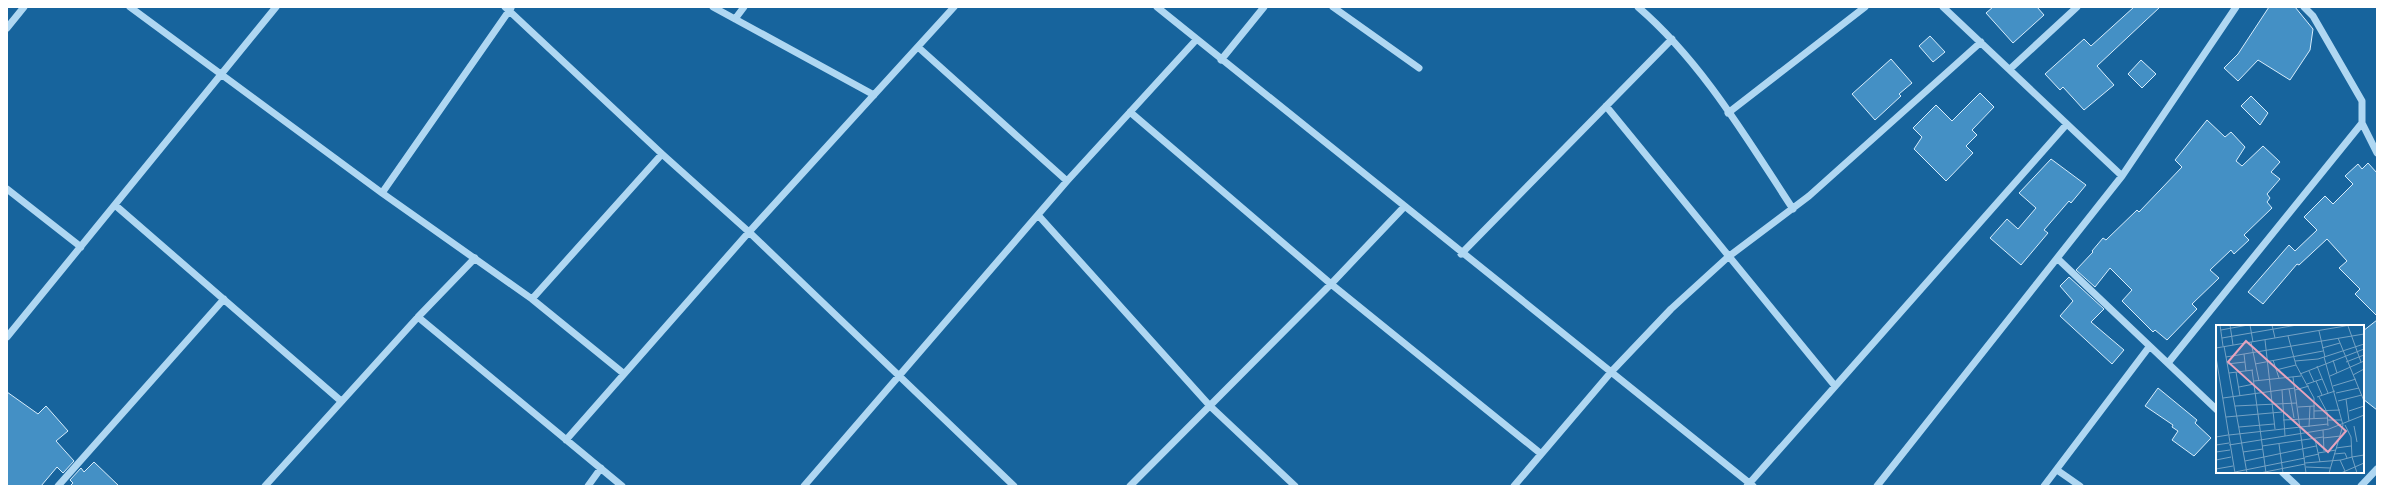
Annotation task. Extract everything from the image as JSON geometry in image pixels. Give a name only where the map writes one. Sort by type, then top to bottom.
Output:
[{"type":"street","points":[[7,28],[24,7]]},
{"type":"street","points":[[130,7],[220,75],[382,193],[532,299],[623,373]]},
{"type":"street","points":[[7,337],[276,7]]},
{"type":"street","points":[[713,7],[874,95]]},
{"type":"street","points":[[735,19],[744,7]]},
{"type":"street","points":[[566,440],[623,373],[749,232],[954,7]]},
{"type":"street","points":[[1157,7],[1196,40],[1404,206],[1461,254],[1612,371],[1750,485],[1835,386],[2066,125]]},
{"type":"street","points":[[1221,60],[1264,7]]},
{"type":"street","points":[[1333,7],[1419,68]]},
{"type":"street","points":[[1638,7],[1672,39],[1728,113],[1794,209]]},
{"type":"street","points":[[1728,113],[1865,7]]},
{"type":"street","points":[[1943,7],[2010,69],[2066,125],[2122,176]]},
{"type":"street","points":[[2010,69],[2077,7]]},
{"type":"street","points":[[1877,486],[2058,259],[2122,176],[2236,7]]},
{"type":"street","points":[[2304,7],[2313,16],[2362,101],[2362,123],[2377,153]]},
{"type":"street","points":[[382,193],[508,8],[662,154],[749,232],[900,375],[1014,486]]},
{"type":"street","points":[[1461,254],[1672,39]]},
{"type":"street","points":[[804,486],[1067,181],[1196,40]]},
{"type":"street","points":[[1514,486],[1540,453],[1612,371],[1671,309],[1728,257],[1794,209],[1981,42]]},
{"type":"street","points":[[918,47],[1067,181]]},
{"type":"street","points":[[1606,106],[1835,386]]},
{"type":"street","points":[[1130,112],[1331,284],[1540,453]]},
{"type":"street","points":[[2168,363],[2362,123]]},
{"type":"street","points":[[532,299],[662,154]]},
{"type":"street","points":[[7,189],[81,247]]},
{"type":"street","points":[[115,205],[341,401]]},
{"type":"street","points":[[1130,486],[1331,284],[1404,206]]},
{"type":"street","points":[[1038,215],[1210,406],[1295,486]]},
{"type":"street","points":[[265,486],[418,317],[475,258]]},
{"type":"street","points":[[2058,259],[2216,409]]},
{"type":"street","points":[[58,486],[224,299]]},
{"type":"street","points":[[418,317],[622,486]]},
{"type":"street","points":[[2044,486],[2149,347]]},
{"type":"street","points":[[588,486],[601,468]]},
{"type":"street","points":[[2361,486],[2377,469]]},
{"type":"street","points":[[2057,470],[2080,486]]},
{"type":"street","points":[[2283,473],[2297,486]]},
{"type":"building","points":[[1993,7],[2037,7],[2044,15],[2013,43],[1986,13]]},
{"type":"building","points":[[2134,7],[2160,7],[2097,66],[2114,85],[2084,110],[2063,87],[2060,90],[2045,74],[2084,39],[2091,46]]},
{"type":"building","points":[[2269,7],[2295,7],[2313,29],[2310,50],[2290,80],[2258,60],[2238,81],[2224,68],[2238,54]]},
{"type":"building","points":[[1930,36],[1945,52],[1933,62],[1919,46]]},
{"type":"building","points":[[1891,59],[1912,83],[1899,94],[1901,96],[1875,120],[1852,94]]},
{"type":"building","points":[[2141,60],[2156,74],[2142,88],[2128,74]]},
{"type":"building","points":[[1980,93],[1994,107],[1972,130],[1977,135],[1966,146],[1973,153],[1946,181],[1914,149],[1922,137],[1913,128],[1936,105],[1952,121]]},
{"type":"building","points":[[2251,96],[2268,113],[2260,125],[2241,106]]},
{"type":"building","points":[[2207,120],[2225,137],[2231,132],[2245,147],[2236,161],[2242,166],[2263,146],[2280,162],[2271,172],[2280,179],[2267,194],[2270,198],[2267,202],[2272,208],[2244,235],[2249,240],[2234,254],[2231,250],[2210,270],[2219,278],[2192,304],[2197,309],[2167,340],[2155,330],[2153,332],[2122,301],[2132,290],[2110,268],[2095,287],[2076,270],[2093,252],[2092,251],[2103,238],[2106,240],[2137,210],[2139,212],[2182,167],[2175,160]]},
{"type":"building","points":[[2051,159],[2086,185],[2071,203],[2069,201],[2044,230],[2048,233],[2021,265],[1990,238],[2007,219],[2018,229],[2036,208],[2019,193]]},
{"type":"building","points":[[2368,163],[2377,173],[2377,316],[2355,294],[2360,289],[2339,268],[2347,261],[2327,239],[2299,265],[2297,264],[2263,304],[2248,292],[2289,245],[2295,251],[2317,230],[2304,217],[2325,196],[2333,204],[2353,184],[2345,176],[2358,164],[2362,169]]},
{"type":"building","points":[[2069,277],[2104,309],[2091,322],[2124,350],[2112,364],[2060,316],[2073,301],[2060,286]]},
{"type":"building","points":[[2377,320],[2377,410],[2364,400],[2364,330]]},
{"type":"building","points":[[2158,388],[2197,420],[2195,423],[2211,438],[2194,456],[2172,440],[2178,431],[2172,427],[2173,425],[2145,406]]},
{"type":"building","points":[[7,392],[38,414],[46,406],[68,431],[56,441],[74,461],[63,473],[57,467],[41,486],[7,486]]},
{"type":"building","points":[[94,462],[119,486],[70,486],[73,483],[70,480],[81,468],[84,472]]}]
